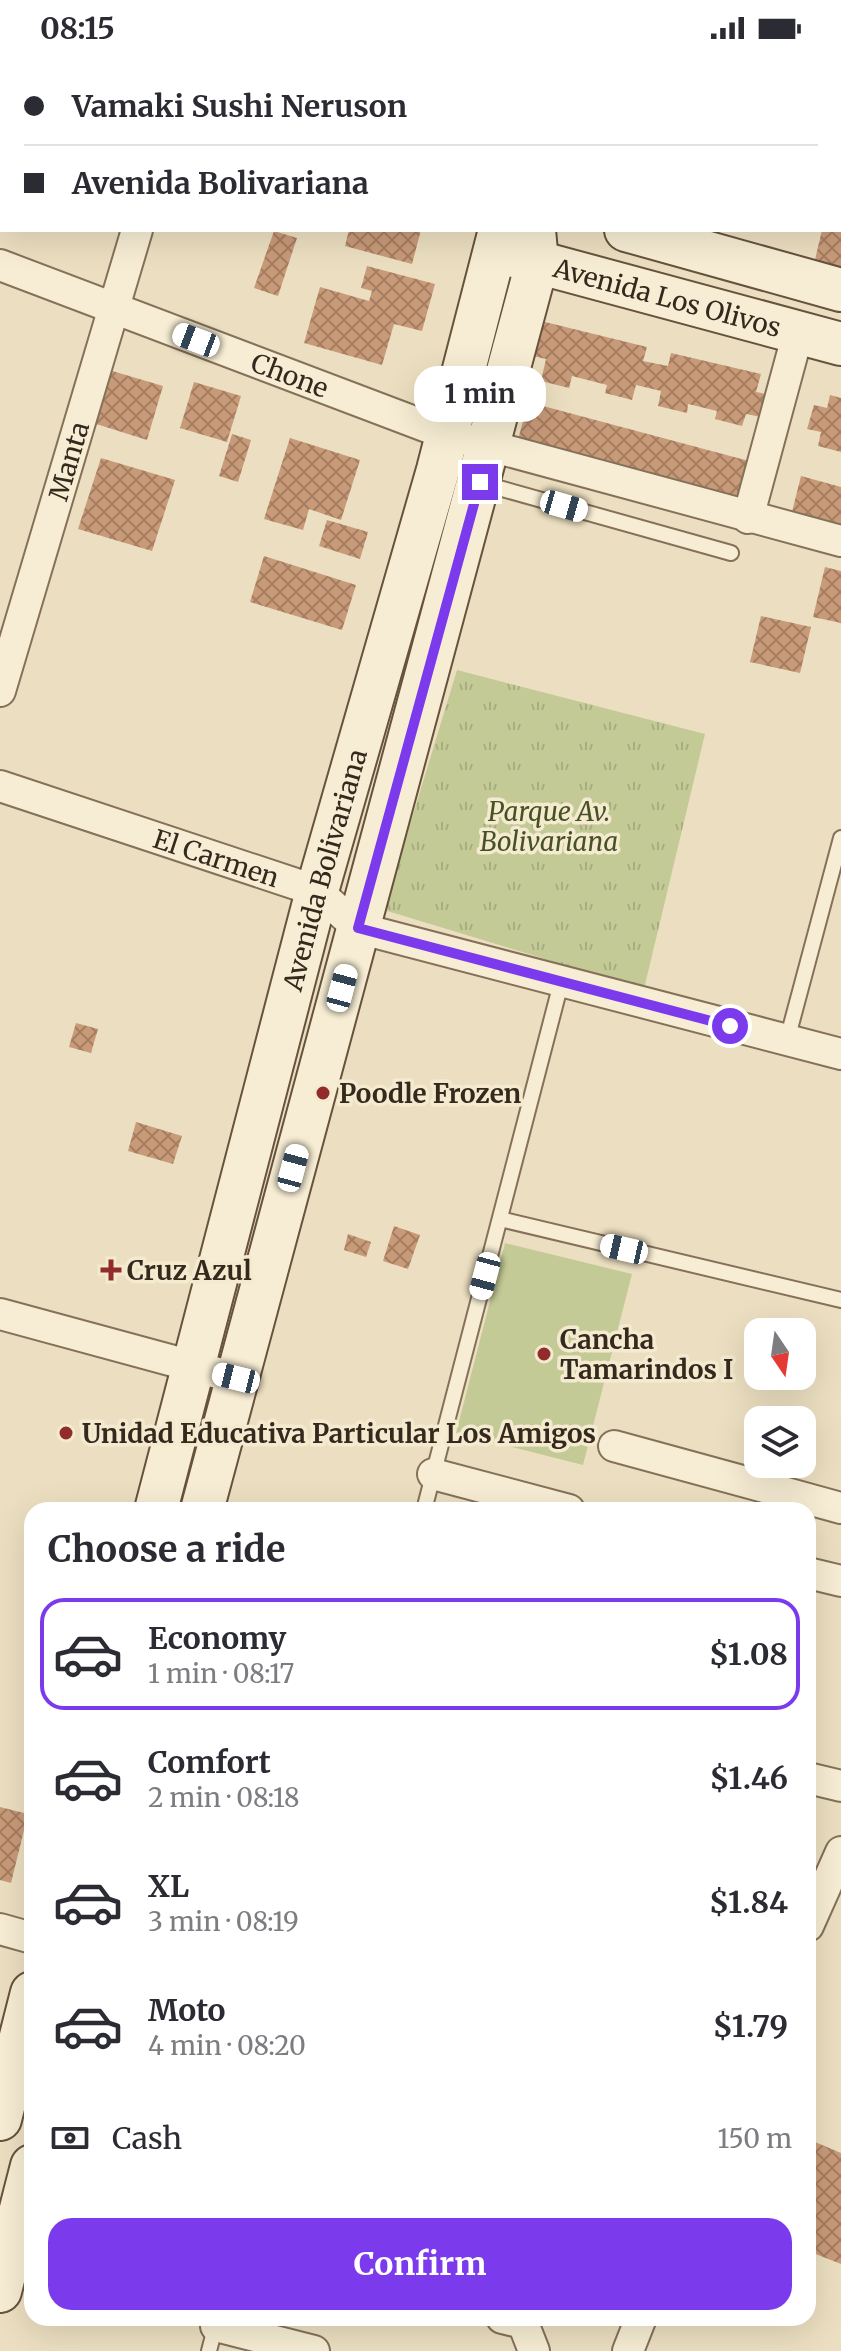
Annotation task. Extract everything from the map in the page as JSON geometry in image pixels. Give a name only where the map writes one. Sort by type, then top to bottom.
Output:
[{"type":"street","name":"Manta","points":[[0,691],[136,232]]},
{"type":"street","name":"Avenida Los Olivos","points":[[641,232],[722,243],[841,290]]},
{"type":"street","name":"Avenida Los Olivos","points":[[498,240],[536,247],[798,333],[841,344]]},
{"type":"street","name":"Avenida Bolivariana","points":[[204,1502],[358,928],[462,464],[498,240]]},
{"type":"street","name":"Avenida Bolivariana","points":[[158,1502],[317,891],[536,247]]},
{"type":"street","name":"Chone","points":[[0,265],[113,308],[462,464],[748,518],[841,541]]},
{"type":"street","points":[[748,518],[798,333]]},
{"type":"street","name":"El Carmen","points":[[0,786],[317,891],[358,928],[841,1054]]},
{"type":"street","points":[[0,1314],[236,1378]]},
{"type":"street","points":[[614,1446],[841,1508]]},
{"type":"street","points":[[433,1474],[539,1502]]},
{"type":"street","points":[[816,1575],[841,1581]]},
{"type":"street","points":[[816,1780],[841,1786]]},
{"type":"street","points":[[816,1908],[841,1852]]},
{"type":"street","points":[[0,1929],[24,1936]]},
{"type":"street","points":[[0,2119],[24,2024]]},
{"type":"street","points":[[0,2291],[24,2197]]},
{"type":"street","points":[[524,2326],[534,2351]]},
{"type":"street","points":[[628,2351],[638,2326]]},
{"type":"street","points":[[214,2332],[314,2351]]},
{"type":"lane","points":[[462,464],[731,553]]},
{"type":"lane","points":[[787,1040],[841,838]]},
{"type":"lane","points":[[426,1502],[561,983]]},
{"type":"lane","points":[[500,1219],[841,1300]]},
{"type":"green space","name":"Parque Av. Bolivariana","points":[[457,670],[705,734],[644,989],[384,910]]},
{"type":"green space","name":"Cancha Tamarindos I","points":[[505,1243],[632,1274],[583,1465],[456,1433]]},
{"type":"building","points":[[274,232],[297,238],[278,296],[254,288]]},
{"type":"building","points":[[348,232],[420,232],[412,264],[345,246]]},
{"type":"building","points":[[822,232],[841,232],[841,270],[814,264]]},
{"type":"building","points":[[367,266],[435,284],[422,331],[394,324],[382,365],[304,343],[320,287],[369,301],[372,291],[361,288]]},
{"type":"building","points":[[541,321],[647,347],[643,361],[668,366],[671,353],[761,374],[756,392],[766,394],[761,417],[746,414],[742,426],[715,419],[717,411],[688,404],[687,413],[658,406],[661,391],[636,385],[632,400],[605,393],[607,385],[572,376],[569,388],[541,381],[546,359],[533,356]]},
{"type":"building","points":[[109,370],[163,386],[147,440],[93,423]]},
{"type":"building","points":[[194,382],[241,396],[227,442],[180,428]]},
{"type":"building","points":[[830,395],[841,398],[841,452],[818,446],[821,432],[807,429],[814,405],[827,408]]},
{"type":"building","points":[[528,402],[749,461],[738,498],[518,440]]},
{"type":"building","points":[[232,434],[251,440],[238,482],[219,476]]},
{"type":"building","points":[[290,438],[360,460],[341,520],[309,509],[303,530],[264,519]]},
{"type":"building","points":[[101,458],[175,480],[152,551],[78,529]]},
{"type":"building","points":[[801,476],[841,487],[841,529],[791,516]]},
{"type":"building","points":[[327,520],[368,532],[360,559],[319,546]]},
{"type":"building","points":[[264,556],[356,585],[342,630],[250,602]]},
{"type":"building","points":[[825,567],[841,571],[841,623],[813,617]]},
{"type":"building","points":[[761,616],[811,627],[800,673],[750,662]]},
{"type":"building","points":[[76,1023],[98,1029],[91,1053],[69,1047]]},
{"type":"building","points":[[136,1122],[182,1136],[173,1164],[128,1151]]},
{"type":"building","points":[[394,1226],[420,1235],[408,1269],[383,1261]]},
{"type":"building","points":[[348,1234],[371,1242],[366,1257],[344,1250]]},
{"type":"building","points":[[0,1807],[24,1813],[24,1830],[11,1883],[0,1880]]},
{"type":"building","points":[[816,2142],[841,2153],[841,2264],[816,2254]]},
{"type":"place","name":"Poodle Frozen","points":[[323,1093]]},
{"type":"place","name":"Cruz Azul","points":[[111,1270]]},
{"type":"place","name":"Cancha Tamarindos I","points":[[544,1354]]},
{"type":"place","name":"Unidad Educativa Particular Los Amigos","points":[[66,1433]]},
{"type":"route","points":[[480,482],[358,928],[730,1026]]}]
